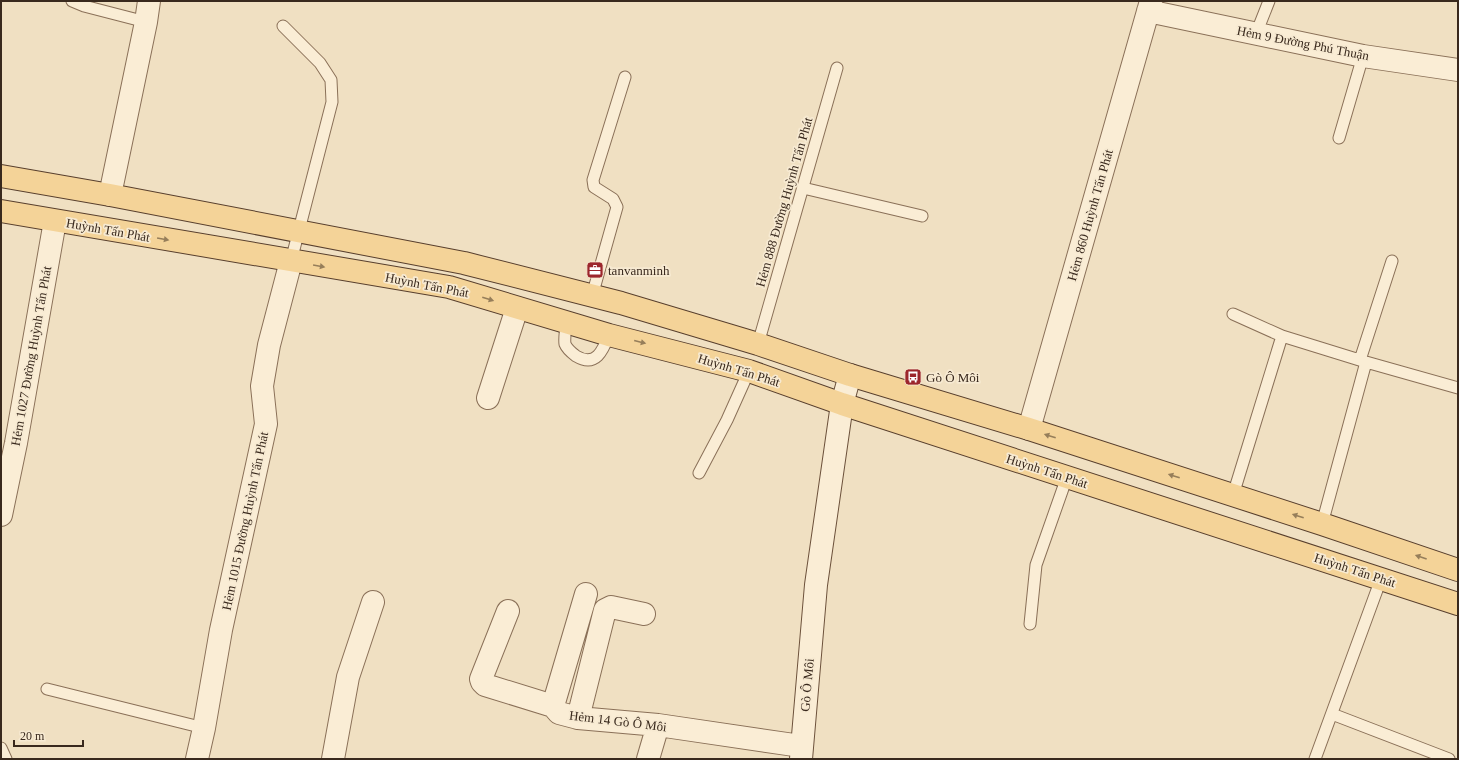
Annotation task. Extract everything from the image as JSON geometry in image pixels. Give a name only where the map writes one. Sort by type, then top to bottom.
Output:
[{"type":"main road","points":[[1,176],[110,195],[464,263],[621,302],[758,344],[850,375],[1029,429],[1322,524],[1458,570]]},
{"type":"main road","name":"Huỳnh Tấn Phát","points":[[1,210],[55,221],[449,287],[516,308],[749,371],[842,404],[1458,604]]},
{"type":"main road","points":[[609,334],[621,302]]},
{"type":"street","name":"Hẻm 9 Đường Phú Thuận","points":[[1150,6],[1256,34],[1363,56],[1458,70]]},
{"type":"street","name":"Hẻm 860 Huỳnh Tấn Phát","points":[[1029,429],[1150,6]]},
{"type":"street","points":[[110,195],[148,11]]},
{"type":"street","name":"Hẻm 1027 Đường Huỳnh Tấn Phát","points":[[1,515],[8,442],[55,221]]},
{"type":"street","name":"Hẻm 1015 Đường Huỳnh Tấn Phát","points":[[197,759],[204,728],[221,630],[266,424],[262,386],[269,345],[291,261]]},
{"type":"street","points":[[488,398],[516,308]]},
{"type":"street","name":"Gò Ô Môi","points":[[801,753],[816,585],[842,404],[850,375]]},
{"type":"street","name":"Hẻm 14 Gò Ô Môi","points":[[586,594],[553,706],[559,713],[578,718],[658,725],[801,753]]},
{"type":"street","points":[[333,759],[348,678],[373,602]]},
{"type":"street","points":[[578,718],[605,610],[611,607],[644,614]]},
{"type":"street","points":[[508,611],[481,679],[482,682],[485,685],[553,706]]},
{"type":"street","points":[[648,759],[658,725]]},
{"type":"lane","points":[[72,1],[84,6],[148,11]]},
{"type":"lane","points":[[1256,34],[1269,1]]},
{"type":"lane","points":[[283,26],[320,63],[331,80],[332,102],[291,261]]},
{"type":"lane","points":[[1338,138],[1363,56]]},
{"type":"lane","name":"Hẻm 888 Đường Huỳnh Tấn Phát","points":[[758,344],[837,68]]},
{"type":"lane","points":[[592,296],[617,207],[613,199],[594,188],[593,180],[625,77]]},
{"type":"lane","points":[[803,188],[922,216]]},
{"type":"lane","points":[[1322,524],[1363,361],[1392,261]]},
{"type":"lane","points":[[1233,314],[1282,336],[1458,388]]},
{"type":"lane","points":[[566,322],[565,345],[571,353],[580,358],[590,360],[598,356],[602,351],[609,334]]},
{"type":"lane","points":[[1233,495],[1282,336]]},
{"type":"lane","points":[[699,473],[728,420],[749,371]]},
{"type":"lane","points":[[1030,624],[1036,565],[1068,477]]},
{"type":"lane","points":[[1315,759],[1381,579]]},
{"type":"lane","points":[[47,689],[204,728]]},
{"type":"lane","points":[[1332,714],[1449,759]]},
{"type":"lane","points":[[1,748],[6,759]]},
{"type":"place","name":"tanvanminh","points":[[595,270]]},
{"type":"place","name":"Gò Ô Môi","points":[[913,377]]}]
